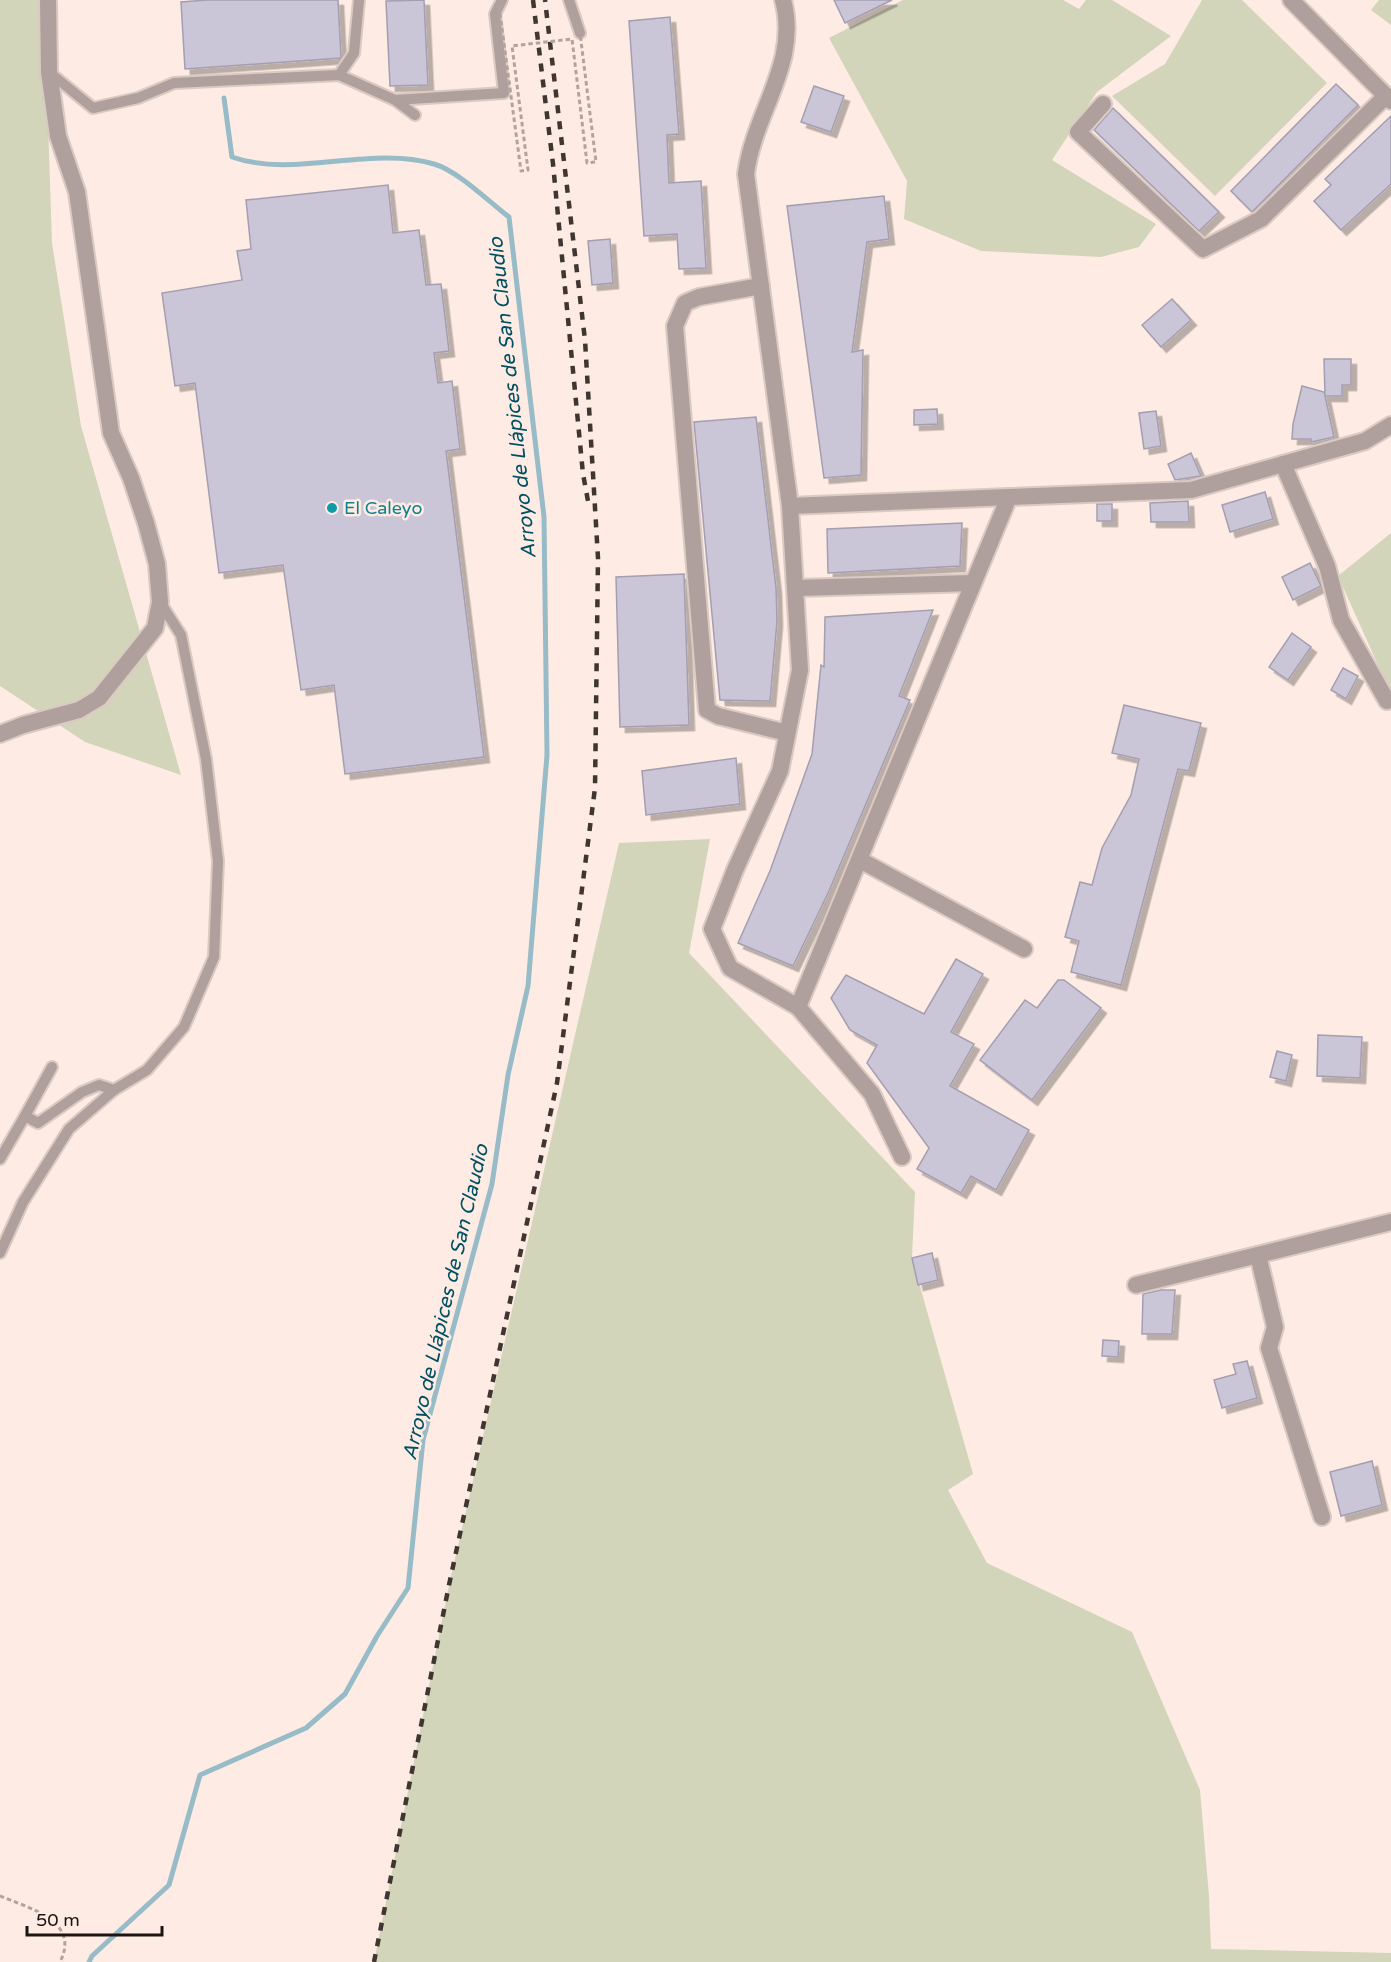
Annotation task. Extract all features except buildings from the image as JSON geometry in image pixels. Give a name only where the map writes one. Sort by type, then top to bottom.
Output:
[{"type":"street","points":[[0,734],[22,724],[79,710],[99,698],[155,628],[159,602],[157,564],[146,524],[131,478],[111,434],[77,192],[58,136],[49,72],[48,0]]},
{"type":"street","points":[[783,0],[788,18],[786,50],[754,134],[746,174],[790,506],[797,588],[800,670],[780,771],[735,870],[712,929],[730,968],[798,1007],[872,1094],[902,1156]]},
{"type":"street","points":[[1103,104],[1078,132],[1203,249],[1261,219],[1389,98],[1291,0]]},
{"type":"street","points":[[761,286],[699,297],[685,303],[675,326],[707,710],[718,716],[787,733]]},
{"type":"street","points":[[790,506],[1191,490],[1365,441],[1391,425]]},
{"type":"street","points":[[1283,464],[1327,566],[1341,620],[1387,701]]},
{"type":"street","points":[[798,1007],[1009,497]]},
{"type":"street","points":[[797,588],[974,583]]},
{"type":"street","points":[[860,860],[1023,949]]},
{"type":"street","points":[[1136,1285],[1391,1222]]},
{"type":"street","points":[[1258,1255],[1275,1327],[1269,1348],[1322,1517]]},
{"type":"lane","points":[[339,75],[354,53],[359,0]]},
{"type":"lane","points":[[569,0],[580,33]]},
{"type":"lane","points":[[395,100],[504,93],[495,14],[501,3]]},
{"type":"lane","points":[[49,72],[93,108],[138,98],[174,83],[339,75],[395,100],[415,115]]},
{"type":"lane","points":[[0,1253],[23,1202],[69,1129],[114,1090],[147,1070],[184,1027],[214,957],[218,861],[206,759],[182,635],[159,602]]},
{"type":"lane","points":[[0,1159],[52,1067]]},
{"type":"lane","points":[[25,1116],[38,1123],[82,1092],[99,1086],[114,1090]]},
{"type":"path","points":[[501,3],[521,171],[528,170],[512,46],[562,40],[572,39],[587,163],[596,162],[580,33]]},
{"type":"path","points":[[0,1896],[47,1915],[63,1931],[65,1952],[60,1962]]},
{"type":"green space","points":[[0,0],[44,0],[52,243],[81,426],[181,775],[85,742],[0,686]]},
{"type":"green space","points":[[903,0],[1063,0],[1079,9],[1086,0],[1112,0],[1171,36],[1097,92],[1052,160],[1156,224],[1139,247],[1101,257],[981,251],[904,219],[907,181],[829,38]]},
{"type":"green space","points":[[1202,0],[1242,0],[1327,83],[1215,196],[1112,96],[1165,64]]},
{"type":"green space","points":[[1379,0],[1391,0],[1391,25],[1371,10]]},
{"type":"green space","points":[[1391,533],[1391,694],[1338,576]]},
{"type":"green space","points":[[710,839],[689,953],[915,1192],[912,1258],[973,1474],[948,1490],[987,1563],[1132,1632],[1200,1790],[1211,1949],[1391,1953],[1391,1962],[374,1962],[449,1585],[619,843]]},
{"type":"waterway","name":"Arroyo de Llápices de San Claudio","points":[[89,1962],[92,1956],[169,1885],[200,1775],[306,1728],[345,1694],[377,1636],[408,1588],[423,1440],[492,1184],[508,1075],[528,986],[547,755],[544,517],[509,217],[463,180],[434,164],[409,159],[384,158],[281,165],[256,163],[232,157],[224,98]]},
{"type":"railway","points":[[533,0],[553,164],[583,474],[588,501]]},
{"type":"railway","points":[[374,1962],[449,1585],[557,1083],[595,788],[598,558],[585,340],[545,0]]},
{"type":"place","name":"El Caleyo","points":[[332,508]]}]
